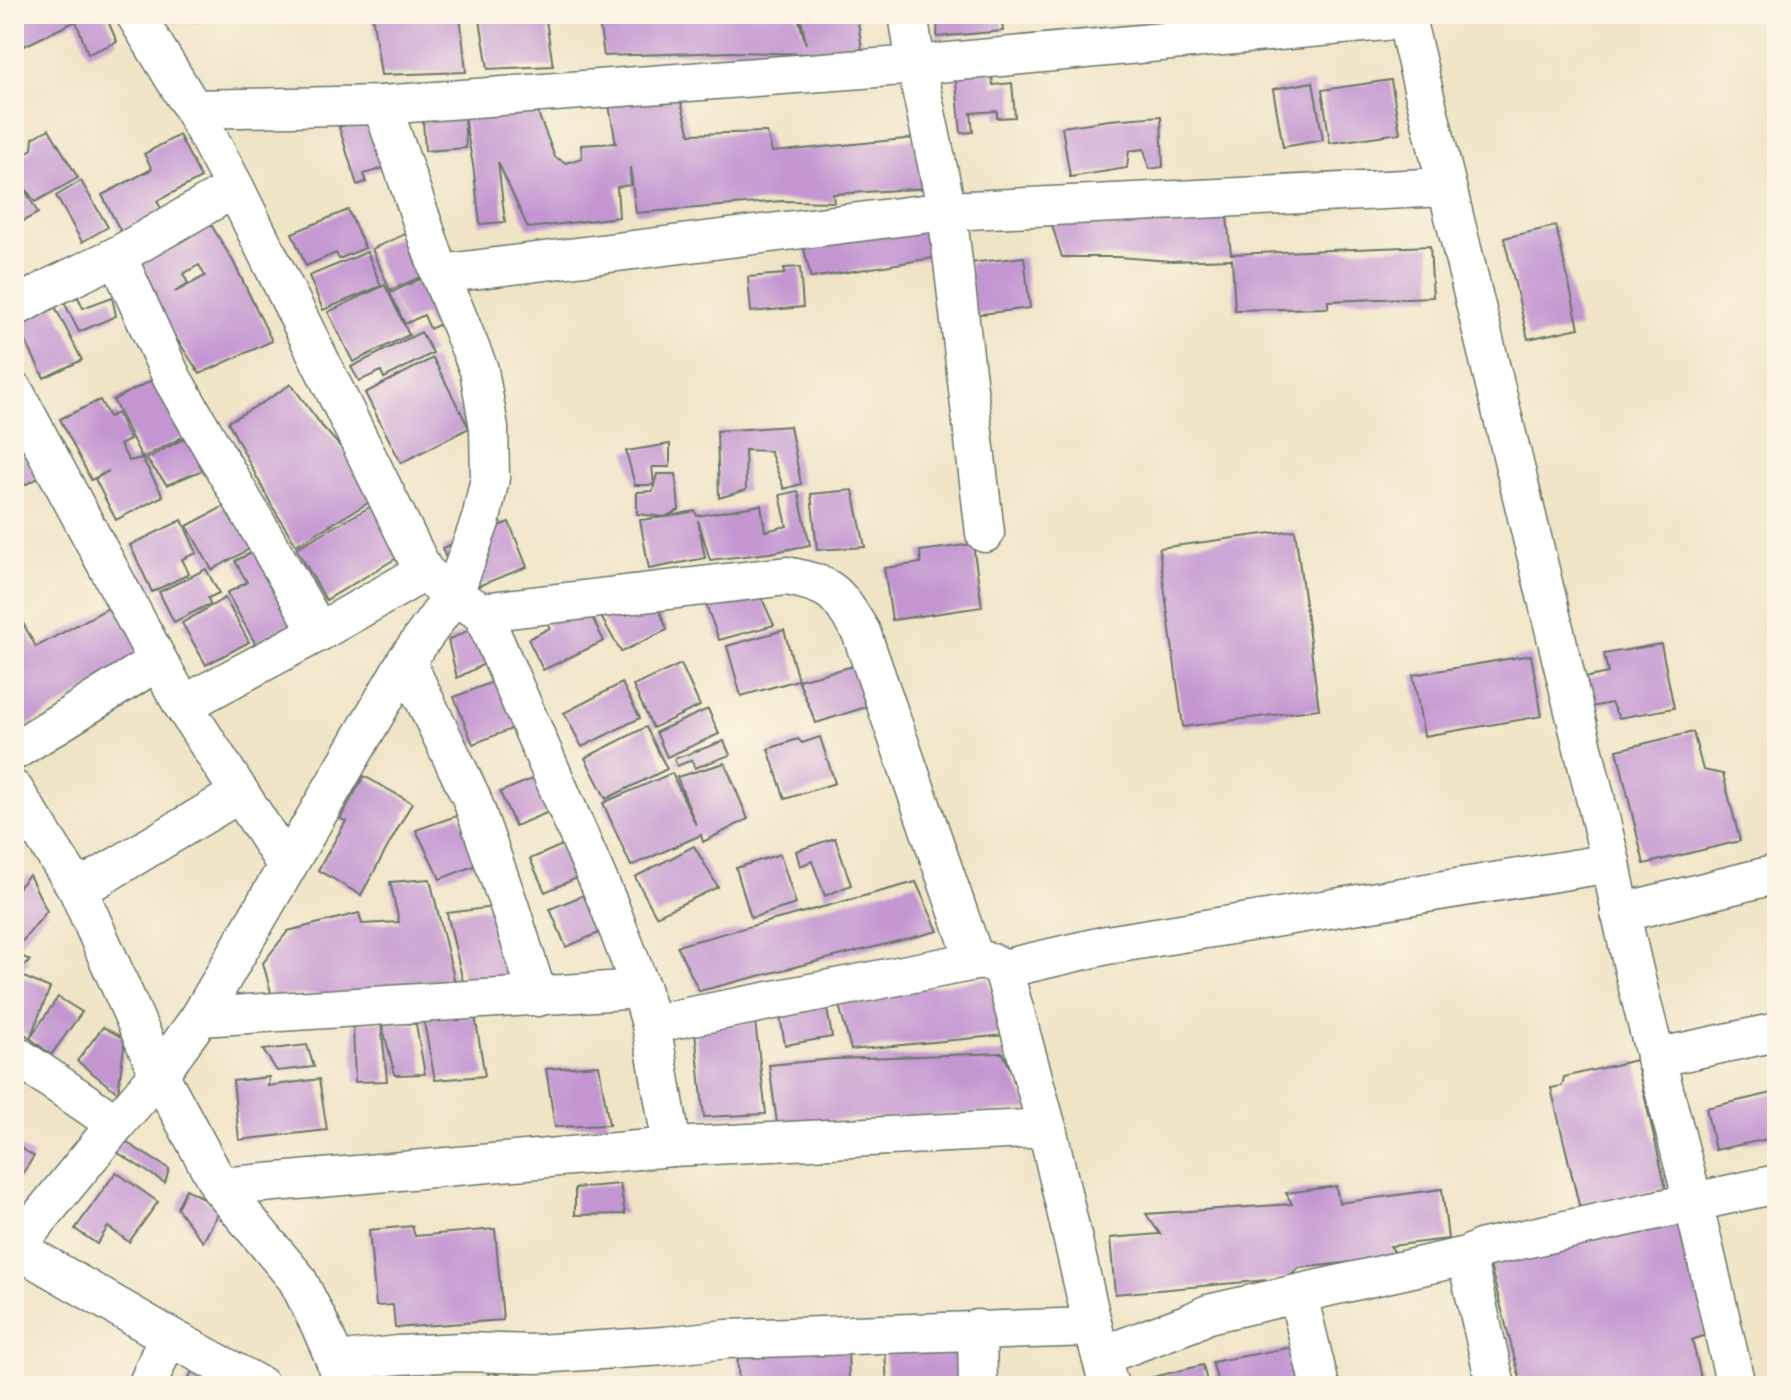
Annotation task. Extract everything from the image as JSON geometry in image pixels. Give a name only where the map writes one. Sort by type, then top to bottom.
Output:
[{"type":"street","points":[[135,14],[193,109],[235,188],[424,572],[467,604],[609,905],[646,1007],[672,1147]]},
{"type":"street","points":[[908,14],[947,211],[985,533]]},
{"type":"street","points":[[193,109],[382,105],[916,65],[1406,16],[1736,1386]]},
{"type":"street","points":[[260,1386],[15,1248],[159,1074],[200,1017],[406,661],[467,604],[490,478],[489,428],[479,370],[440,274],[382,105]]},
{"type":"street","points":[[440,274],[947,211],[1446,187]]},
{"type":"street","points":[[14,308],[117,256],[235,188]]},
{"type":"street","points":[[117,256],[172,378],[319,632]]},
{"type":"street","points":[[14,391],[183,705],[287,866]]},
{"type":"street","points":[[183,705],[424,572]]},
{"type":"street","points":[[467,604],[787,576],[817,583],[834,592],[861,632],[989,965],[1047,1128],[1101,1356]]},
{"type":"street","points":[[14,751],[158,661]]},
{"type":"street","points":[[406,661],[471,797],[538,997]]},
{"type":"street","points":[[14,790],[78,890],[159,1074],[220,1187],[297,1279],[320,1325],[338,1374],[398,1355],[462,1352],[537,1354],[727,1339],[977,1329],[1101,1356],[1208,1314],[1466,1256],[1483,1248],[1777,1184]]},
{"type":"street","points":[[78,890],[240,793]]},
{"type":"street","points":[[200,1017],[538,997],[646,1007],[989,965],[1611,863]]},
{"type":"street","points":[[1620,913],[1777,874]]},
{"type":"street","points":[[1655,1058],[1777,1032]]},
{"type":"street","points":[[14,1054],[116,1124]]},
{"type":"street","points":[[220,1187],[672,1147],[1047,1128]]},
{"type":"street","points":[[1466,1256],[1496,1386]]},
{"type":"street","points":[[1298,1295],[1320,1386]]},
{"type":"street","points":[[977,1329],[978,1386]]},
{"type":"street","points":[[147,1386],[168,1336]]},
{"type":"building","points":[[14,14],[105,14],[117,42],[88,54],[76,21],[14,51]]},
{"type":"building","points":[[169,14],[281,14],[282,16],[172,23]]},
{"type":"building","points":[[372,14],[460,14],[466,72],[381,75]]},
{"type":"building","points":[[479,14],[545,14],[553,66],[488,69]]},
{"type":"building","points":[[598,14],[797,14],[806,44],[800,14],[857,14],[862,50],[809,54],[731,52],[604,56]]},
{"type":"building","points":[[938,14],[1001,14],[1003,31],[937,37]]},
{"type":"building","points":[[990,60],[993,85],[1012,83],[1015,117],[997,118],[997,111],[971,113],[973,132],[961,133],[954,63]]},
{"type":"building","points":[[1391,80],[1400,133],[1330,143],[1322,90]]},
{"type":"building","points":[[1313,82],[1323,140],[1283,147],[1273,89]]},
{"type":"building","points":[[678,92],[690,134],[767,132],[772,152],[915,138],[930,188],[833,194],[834,202],[782,201],[636,213],[630,167],[631,185],[617,187],[619,217],[528,228],[498,162],[505,222],[480,224],[464,116],[466,148],[425,151],[423,120],[536,108],[555,157],[566,163],[582,158],[581,145],[616,143],[608,100]]},
{"type":"building","points":[[380,115],[407,203],[395,201],[384,168],[364,174],[366,182],[357,185],[339,127]]},
{"type":"building","points":[[1161,116],[1163,167],[1149,169],[1144,149],[1129,151],[1127,168],[1070,177],[1062,127]]},
{"type":"building","points":[[49,129],[78,178],[35,202],[16,174],[38,213],[14,226],[14,162],[32,149],[33,138]]},
{"type":"building","points":[[179,135],[201,178],[157,201],[168,221],[126,242],[102,195],[152,169],[144,154]]},
{"type":"building","points":[[81,181],[108,227],[82,242],[56,196]]},
{"type":"building","points":[[1226,208],[1231,254],[1430,246],[1433,297],[1328,301],[1328,308],[1235,310],[1232,259],[1170,261],[1062,257],[1049,216]]},
{"type":"building","points":[[348,210],[365,248],[339,259],[336,253],[306,266],[292,233]]},
{"type":"building","points":[[210,223],[233,261],[272,341],[200,374],[133,267]],"holes":[[[199,265],[205,276],[175,292],[188,283],[183,274]]]},
{"type":"building","points":[[933,226],[933,258],[811,278],[802,240]]},
{"type":"building","points":[[1556,226],[1579,328],[1528,339],[1504,238]]},
{"type":"building","points":[[416,229],[435,271],[390,290],[372,249]]},
{"type":"building","points":[[367,252],[381,286],[323,310],[309,276]]},
{"type":"building","points":[[1024,257],[1030,308],[974,315],[969,263]]},
{"type":"building","points":[[800,267],[803,307],[751,312],[748,277],[784,274],[784,268]]},
{"type":"building","points":[[433,273],[453,318],[430,329],[424,315],[405,324],[390,293]]},
{"type":"building","points":[[385,285],[409,335],[353,362],[328,312]]},
{"type":"building","points":[[78,297],[83,308],[112,297],[116,316],[79,332],[64,302]]},
{"type":"building","points":[[51,299],[82,360],[44,378],[16,322]]},
{"type":"building","points":[[421,332],[433,353],[384,378],[381,371],[359,381],[351,367]]},
{"type":"building","points":[[433,358],[469,428],[401,463],[365,393]]},
{"type":"building","points":[[156,378],[185,436],[142,458],[113,400]]},
{"type":"building","points":[[291,384],[354,462],[375,499],[296,545],[228,422]]},
{"type":"building","points":[[100,400],[109,417],[117,413],[130,440],[120,445],[129,461],[142,458],[163,496],[116,520],[95,479],[109,471],[91,480],[60,419]]},
{"type":"building","points":[[790,426],[801,484],[784,489],[770,451],[745,450],[746,490],[719,498],[717,431]]},
{"type":"building","points":[[23,432],[45,475],[14,490],[14,437]]},
{"type":"building","points":[[192,434],[210,467],[167,485],[146,459]]},
{"type":"building","points":[[670,444],[670,467],[652,467],[654,485],[635,485],[626,451]]},
{"type":"building","points":[[657,474],[676,474],[679,510],[665,517],[637,514],[637,492],[653,491]]},
{"type":"building","points":[[853,490],[865,547],[817,550],[811,494]]},
{"type":"building","points":[[798,491],[810,545],[710,560],[698,520],[705,558],[649,569],[640,520],[695,511],[697,516],[761,505],[765,531],[787,526],[780,495]]},
{"type":"building","points":[[234,501],[258,544],[212,570],[187,526]]},
{"type":"building","points":[[377,503],[405,553],[326,600],[296,548]]},
{"type":"building","points":[[182,520],[197,553],[182,559],[189,574],[152,592],[130,545]]},
{"type":"building","points":[[509,522],[527,567],[460,593],[442,548]]},
{"type":"building","points":[[1295,530],[1319,709],[1183,727],[1159,548]]},
{"type":"building","points":[[973,544],[982,607],[892,620],[884,568],[921,563],[920,551]]},
{"type":"building","points":[[262,547],[302,620],[256,645],[227,593],[247,582],[235,561]]},
{"type":"building","points":[[206,569],[219,593],[208,598],[210,604],[174,622],[159,592]]},
{"type":"building","points":[[757,588],[774,625],[719,640],[703,596]]},
{"type":"building","points":[[225,598],[249,642],[206,665],[182,623]]},
{"type":"building","points":[[655,598],[667,630],[621,652],[596,608]]},
{"type":"building","points":[[123,600],[150,651],[14,734],[14,628],[23,623],[36,647]]},
{"type":"building","points":[[587,607],[604,641],[543,670],[528,639],[550,628],[542,613]]},
{"type":"building","points":[[480,625],[494,659],[457,678],[448,640]]},
{"type":"building","points":[[784,630],[798,680],[741,696],[727,646]]},
{"type":"building","points":[[1661,644],[1674,708],[1619,718],[1611,703],[1590,707],[1584,678],[1608,673],[1604,654]]},
{"type":"building","points":[[1531,655],[1542,716],[1424,736],[1413,675]]},
{"type":"building","points":[[681,664],[700,706],[653,728],[633,686]]},
{"type":"building","points":[[854,666],[866,707],[816,723],[798,680]]},
{"type":"building","points":[[505,677],[524,724],[473,744],[454,697]]},
{"type":"building","points":[[622,683],[640,718],[582,747],[564,713]]},
{"type":"building","points":[[708,709],[719,734],[667,757],[656,732]]},
{"type":"building","points":[[646,727],[667,769],[606,799],[585,758]]},
{"type":"building","points":[[1693,732],[1703,770],[1723,774],[1740,841],[1644,864],[1617,750]]},
{"type":"building","points":[[820,737],[835,783],[785,799],[768,749],[798,739],[802,743]]},
{"type":"building","points":[[724,741],[730,755],[695,768],[692,760],[677,766],[674,759]]},
{"type":"building","points":[[725,763],[748,819],[703,842],[701,835],[631,866],[603,803],[672,773],[696,825],[677,777]]},
{"type":"building","points":[[547,773],[561,807],[515,826],[500,792]]},
{"type":"building","points":[[364,776],[412,803],[361,895],[318,870],[346,821],[340,819]]},
{"type":"building","points":[[459,815],[484,862],[440,879],[416,830]]},
{"type":"building","points":[[835,838],[851,885],[825,896],[812,861],[800,866],[796,851]]},
{"type":"building","points":[[576,839],[591,872],[545,892],[530,859]]},
{"type":"building","points":[[694,846],[718,887],[656,916],[635,877]]},
{"type":"building","points":[[780,854],[796,904],[751,918],[736,868]]},
{"type":"building","points":[[29,875],[47,911],[20,944],[14,939],[14,892]]},
{"type":"building","points":[[430,879],[457,991],[272,996],[263,963],[288,931],[359,913],[362,924],[399,922],[390,882]]},
{"type":"building","points":[[916,882],[938,931],[699,991],[677,946]]},
{"type":"building","points":[[598,889],[613,927],[566,947],[550,909]]},
{"type":"building","points":[[493,907],[514,981],[464,986],[447,913]]},
{"type":"building","points":[[14,951],[30,961],[16,974],[50,988],[30,1038],[14,1025]]},
{"type":"building","points":[[988,978],[1005,1035],[851,1050],[838,1001]]},
{"type":"building","points":[[58,997],[82,1012],[51,1055],[30,1038]]},
{"type":"building","points":[[825,997],[832,1037],[785,1045],[778,1005]]},
{"type":"building","points":[[475,1016],[485,1076],[435,1080],[423,1017]]},
{"type":"building","points":[[381,1021],[416,1024],[425,1074],[395,1075]]},
{"type":"building","points":[[381,1021],[387,1081],[355,1082],[353,1023]]},
{"type":"building","points":[[755,1021],[766,1114],[704,1117],[695,1032]]},
{"type":"building","points":[[103,1027],[125,1039],[118,1093],[77,1061]]},
{"type":"building","points":[[307,1045],[314,1067],[277,1071],[263,1050]]},
{"type":"building","points":[[1003,1053],[1029,1110],[777,1123],[769,1065],[835,1059]]},
{"type":"building","points":[[1636,1060],[1666,1188],[1580,1209],[1551,1088],[1562,1086],[1564,1077]]},
{"type":"building","points":[[599,1065],[609,1125],[555,1127],[546,1069]]},
{"type":"building","points":[[269,1077],[268,1086],[319,1079],[327,1130],[239,1140],[233,1081]]},
{"type":"building","points":[[1777,1092],[1777,1137],[1715,1150],[1706,1108]]},
{"type":"building","points":[[124,1141],[169,1169],[165,1183],[112,1149]]},
{"type":"building","points":[[14,1144],[34,1156],[14,1187]]},
{"type":"building","points":[[116,1172],[158,1202],[129,1242],[108,1227],[97,1244],[75,1229]]},
{"type":"building","points":[[620,1184],[625,1214],[575,1215],[575,1188]]},
{"type":"building","points":[[1336,1186],[1339,1203],[1442,1189],[1448,1239],[1390,1246],[1399,1257],[1299,1268],[1289,1278],[1115,1294],[1110,1238],[1160,1234],[1146,1214],[1292,1204],[1286,1193]]},
{"type":"building","points":[[186,1189],[221,1208],[203,1242],[177,1208]]},
{"type":"building","points":[[1678,1211],[1711,1333],[1692,1340],[1703,1386],[1522,1386],[1487,1254]]},
{"type":"building","points":[[412,1226],[415,1236],[495,1229],[503,1320],[395,1328],[393,1305],[376,1306],[369,1230]]},
{"type":"building","points":[[965,1344],[968,1386],[887,1386],[885,1349]]},
{"type":"building","points":[[848,1346],[849,1386],[739,1386],[737,1351]]},
{"type":"building","points":[[1293,1347],[1303,1386],[1219,1386],[1212,1362]]},
{"type":"building","points":[[196,1363],[235,1386],[185,1386]]},
{"type":"building","points":[[1203,1365],[1208,1386],[1138,1386],[1137,1381]]},
{"type":"building","points":[[490,1371],[520,1386],[483,1386]]}]
